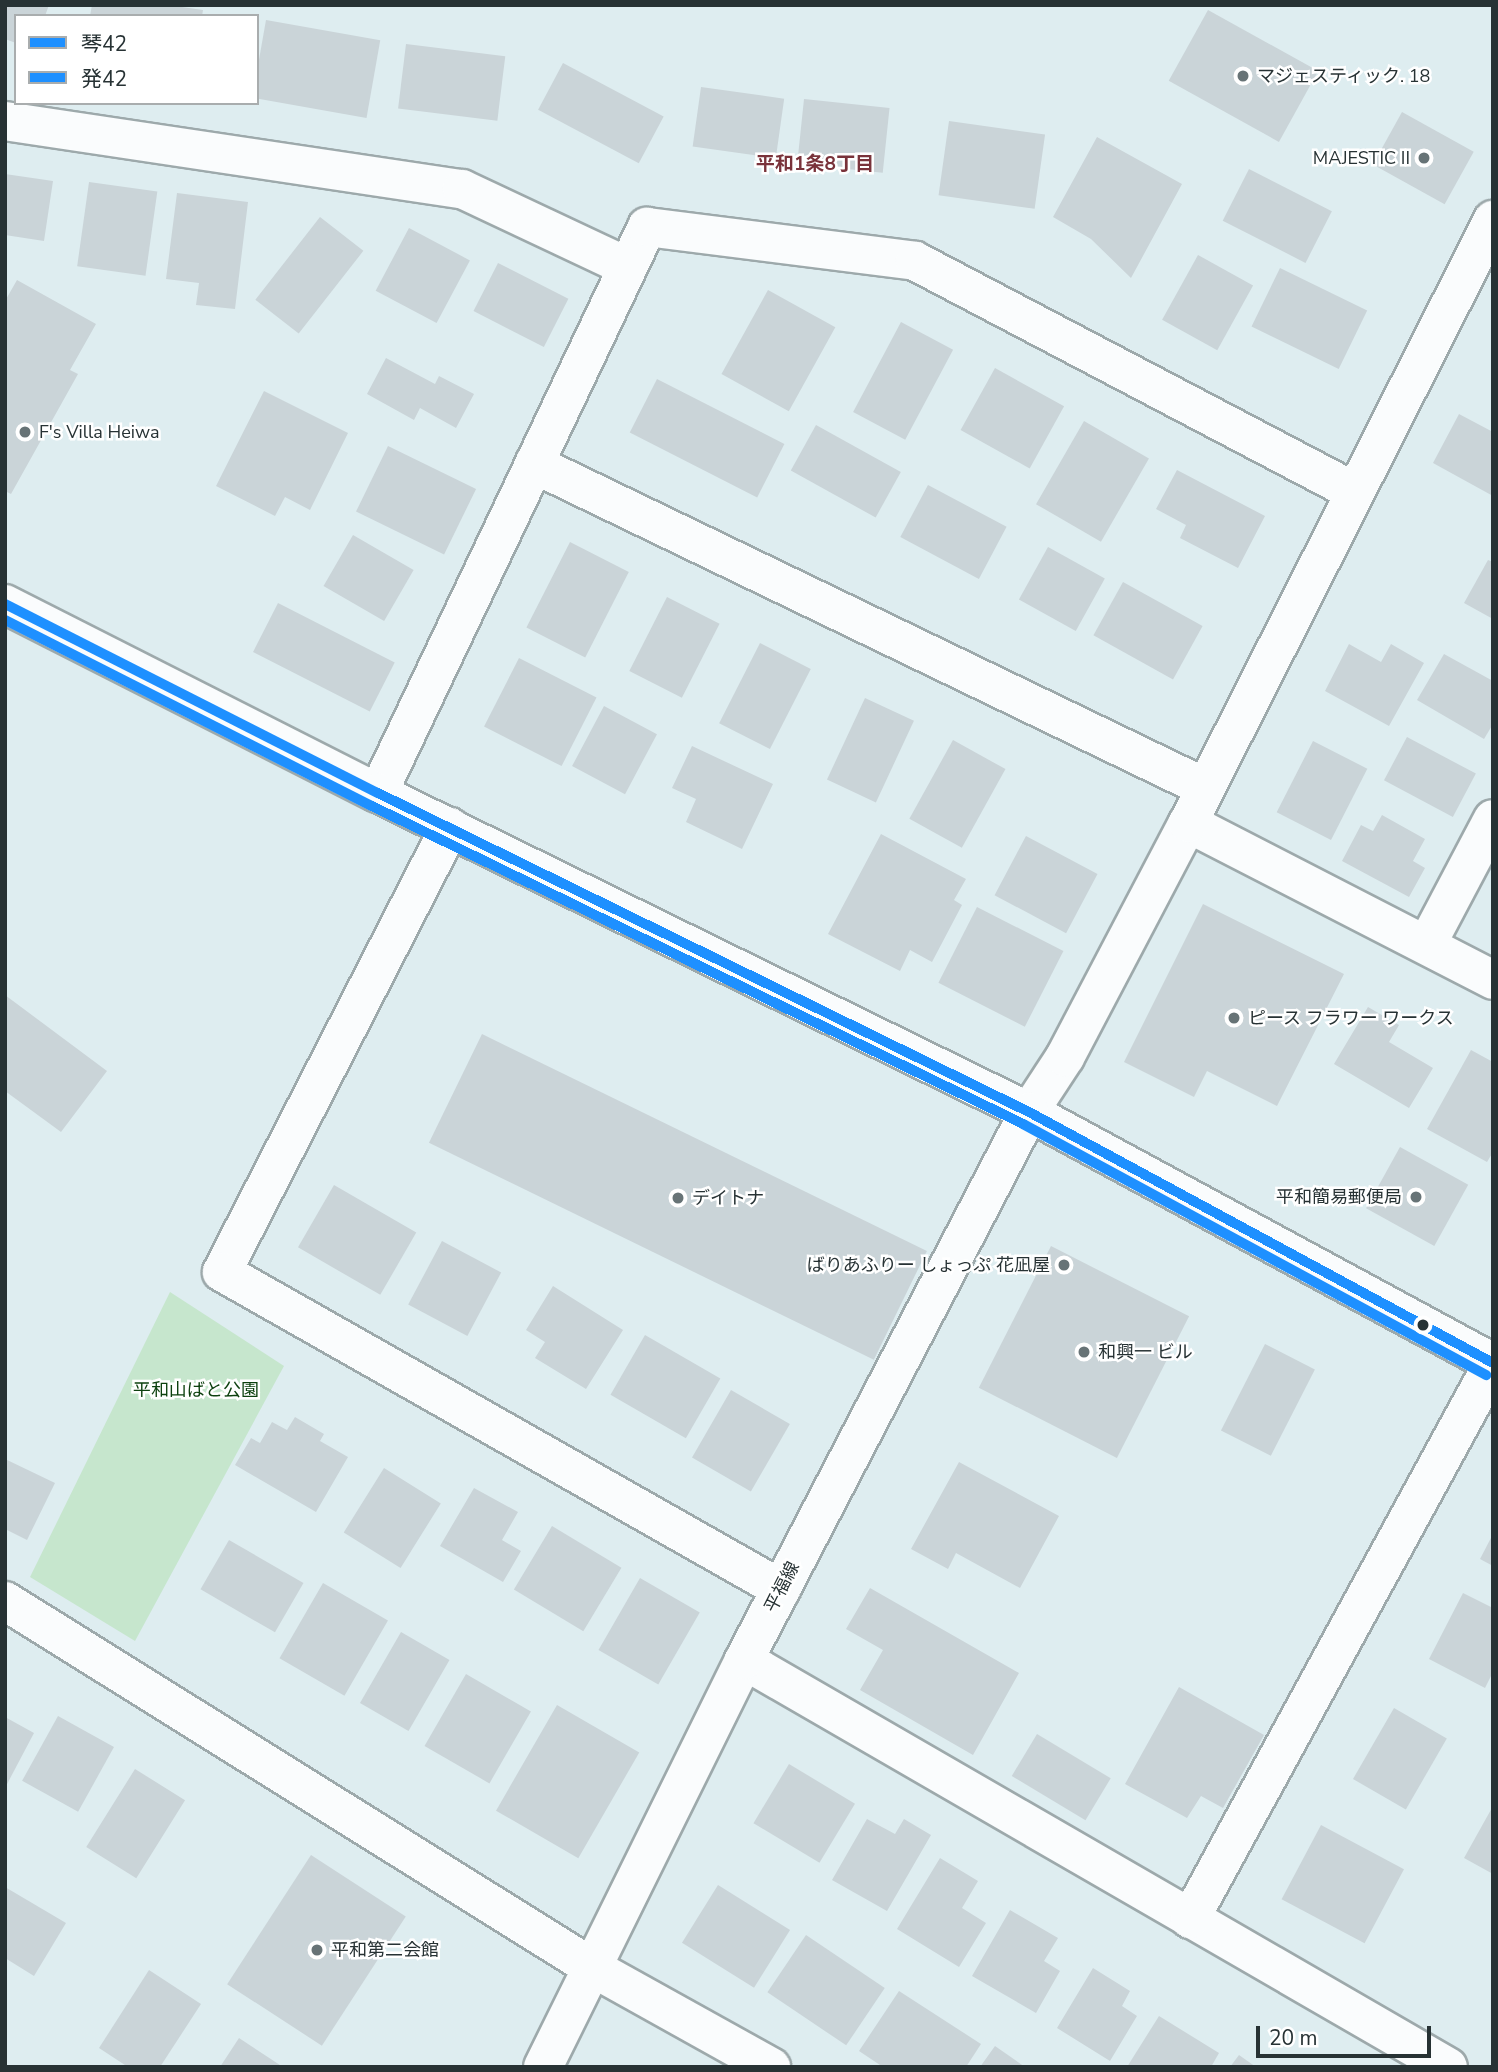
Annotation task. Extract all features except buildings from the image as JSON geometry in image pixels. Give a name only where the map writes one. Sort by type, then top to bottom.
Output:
[{"type":"street","points":[[5,121],[462,189],[628,267]]},
{"type":"street","name":"平福線","points":[[543,2067],[744,1660],[1029,1112],[1065,1057],[1188,823],[1493,220]]},
{"type":"street","points":[[378,793],[647,227],[915,261],[1354,491]]},
{"type":"street","points":[[534,464],[1204,787]]},
{"type":"street","points":[[5,604],[378,793],[1029,1112],[1493,1363],[1189,1919]]},
{"type":"street","points":[[1427,944],[1493,819]]},
{"type":"street","points":[[1188,823],[1493,980]]},
{"type":"street","points":[[450,827],[222,1272],[781,1589]]},
{"type":"street","points":[[5,1601],[593,1968],[771,2067]]},
{"type":"street","points":[[744,1660],[1448,2067]]},
{"type":"green space","name":"平和山ばと公園","points":[[170,1292],[284,1366],[135,1641],[30,1577]]},
{"type":"transit line","name":"琴42","points":[[5,604],[378,793],[1029,1112],[1493,1363]]},
{"type":"transit line","name":"発42","points":[[5,620],[372,806],[1023,1124],[1486,1375]]},
{"type":"place","name":"マジェスティック. 18","points":[[1243,76]]},
{"type":"place","name":"MAJESTIC II","points":[[1424,158]]},
{"type":"place","name":"F's Villa Heiwa","points":[[25,432]]},
{"type":"place","name":"ピース フラワー ワークス","points":[[1234,1018]]},
{"type":"place","name":"平和簡易郵便局","points":[[1416,1197]]},
{"type":"place","name":"デイトナ","points":[[678,1198]]},
{"type":"place","name":"ばりあふりー しょっぷ 花凪屋","points":[[1064,1265]]},
{"type":"place","name":"和興一 ビル","points":[[1084,1352]]},
{"type":"place","name":"平和第二会館","points":[[317,1950]]},
{"type":"district","name":"平和1条8丁目","points":[[815,165]]}]
